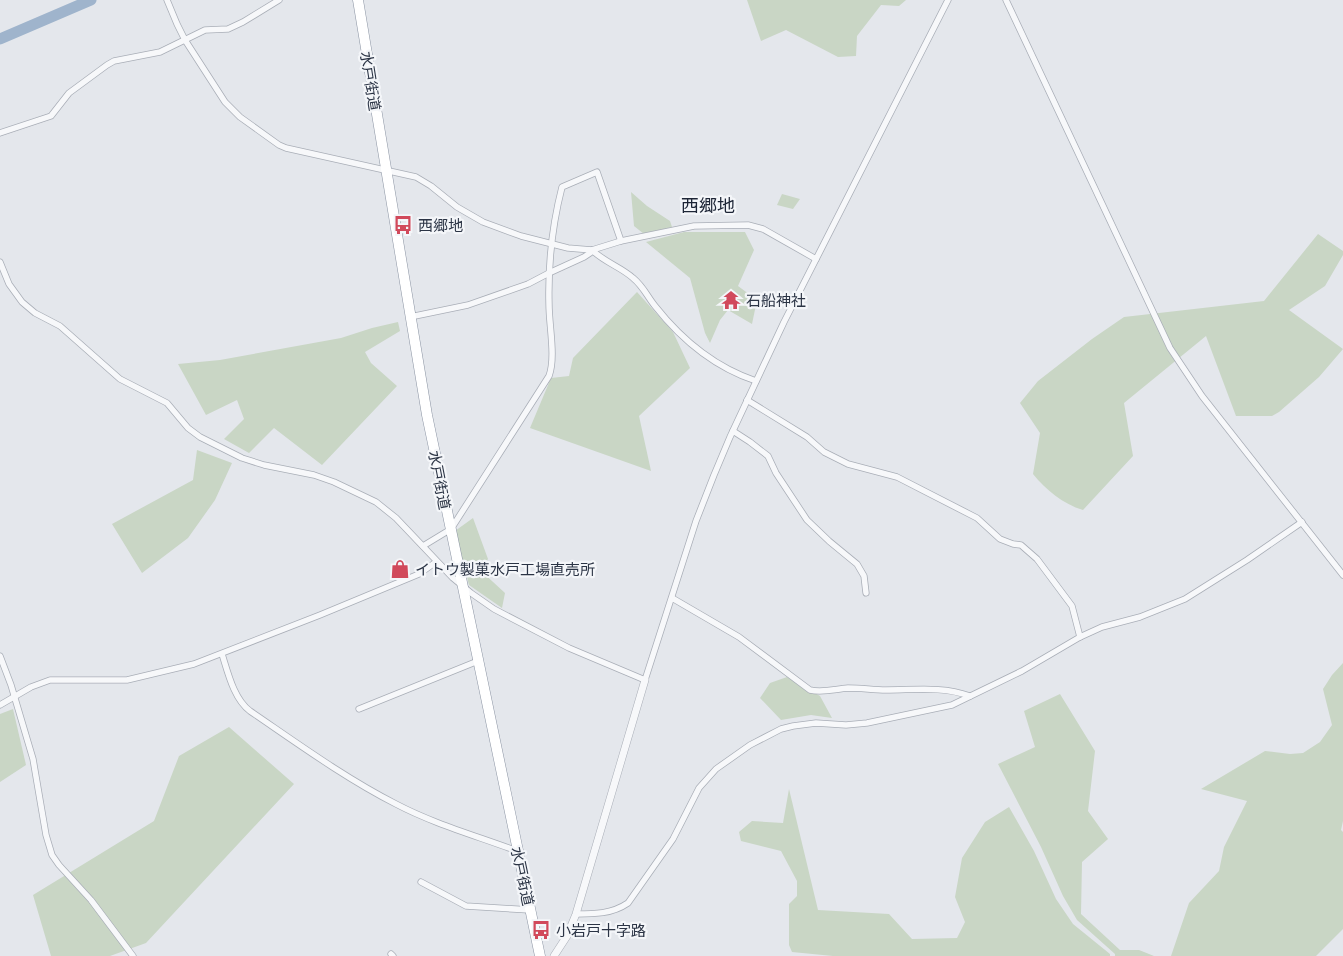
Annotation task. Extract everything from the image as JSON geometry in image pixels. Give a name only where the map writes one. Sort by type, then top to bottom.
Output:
[{"type":"highway","name":"水戸街道","points":[[358,0],[427,415],[540,956]]},
{"type":"street","points":[[167,0],[185,40],[225,102],[232,110],[279,144],[293,150],[416,177],[423,180],[472,216],[503,231],[551,244],[592,250],[621,241],[705,224],[755,226],[816,259]]},
{"type":"street","points":[[0,133],[51,116],[69,93],[114,61],[160,52],[191,35],[205,30],[228,29],[244,22],[279,0]]},
{"type":"street","points":[[554,956],[567,936],[576,914],[645,680],[696,522],[714,475],[747,400],[816,259],[948,0]]},
{"type":"street","points":[[1006,0],[1170,348],[1202,396],[1343,575]]},
{"type":"street","points":[[423,546],[451,530],[549,376],[552,359],[549,273],[555,216],[562,187],[597,172],[621,241]]},
{"type":"street","points":[[592,250],[633,278],[644,289],[655,306],[713,362],[756,381]]},
{"type":"street","points":[[410,317],[468,304],[528,284],[584,257],[592,250]]},
{"type":"street","points":[[0,262],[9,284],[22,302],[35,313],[60,326],[120,379],[168,403],[188,428],[200,437],[242,458],[264,465],[314,475],[334,482],[376,502],[396,518],[436,562],[463,586],[494,609],[569,648],[645,680]]},
{"type":"street","points":[[747,400],[807,437],[824,452],[848,464],[897,478],[977,518],[1000,539],[1020,545],[1036,559],[1072,606],[1080,637]]},
{"type":"street","points":[[733,431],[768,456],[780,480],[807,520],[828,541],[857,564],[864,576],[866,593]]},
{"type":"street","points":[[576,914],[610,911],[628,903],[673,839],[699,788],[716,769],[758,741],[781,729],[793,726],[816,723],[846,725],[874,722],[952,705],[1022,671],[1080,637],[1102,627],[1140,617],[1185,599],[1247,560],[1302,522]]},
{"type":"street","points":[[0,705],[39,683],[50,680],[136,679],[194,664],[419,574],[436,562]]},
{"type":"street","points":[[672,598],[731,632],[810,690],[923,688],[970,696]]},
{"type":"street","points":[[222,654],[236,692],[245,707],[250,711],[354,780],[396,804],[438,822],[518,851]]},
{"type":"street","points":[[0,656],[33,759],[46,836],[52,855],[91,900],[133,956]]},
{"type":"street","points":[[359,709],[478,661]]},
{"type":"street","points":[[421,882],[466,906],[530,910]]},
{"type":"green space","points":[[747,0],[906,0],[899,6],[881,5],[857,36],[856,56],[838,57],[786,30],[761,41]]},
{"type":"green space","points":[[631,192],[647,206],[670,221],[672,227],[644,234],[634,226]]},
{"type":"green space","points":[[782,194],[800,199],[793,209],[777,205]]},
{"type":"green space","points":[[684,232],[745,232],[754,250],[738,286],[757,300],[752,324],[728,310],[720,320],[710,343],[705,333],[690,278],[646,242]]},
{"type":"green space","points":[[1318,234],[1343,251],[1343,255],[1325,286],[1289,310],[1343,349],[1319,377],[1272,416],[1236,416],[1206,336],[1124,403],[1133,456],[1083,510],[1062,500],[1038,480],[1033,474],[1040,433],[1020,403],[1038,381],[1124,317],[1264,301]]},
{"type":"green space","points":[[637,292],[673,332],[690,368],[639,416],[651,471],[530,428],[551,378],[569,376],[573,358]]},
{"type":"green space","points":[[398,322],[400,331],[365,352],[371,363],[397,386],[322,465],[274,428],[249,453],[224,439],[244,419],[237,400],[206,415],[178,364],[220,360],[341,338]]},
{"type":"green space","points":[[197,450],[232,463],[215,500],[188,538],[142,573],[112,524],[193,480]]},
{"type":"green space","points":[[473,518],[488,559],[480,570],[505,593],[502,608],[469,585],[455,531]]},
{"type":"green space","points":[[1343,663],[1343,821],[1341,830],[1343,832],[1343,929],[1316,956],[1171,956],[1189,903],[1219,871],[1224,847],[1247,801],[1201,789],[1265,751],[1290,754],[1303,753],[1320,742],[1332,725],[1323,689]]},
{"type":"green space","points":[[787,677],[820,696],[832,718],[811,715],[781,720],[760,698],[770,683]]},
{"type":"green space","points":[[1060,694],[1095,751],[1088,811],[1108,839],[1082,862],[1081,914],[1120,950],[1139,950],[1154,956],[1115,956],[1077,920],[1063,896],[1041,847],[998,764],[1035,747],[1024,711]]},
{"type":"green space","points":[[13,709],[26,765],[0,782],[0,714]]},
{"type":"green space","points":[[229,727],[294,784],[146,943],[110,956],[51,956],[33,895],[154,821],[179,756]]},
{"type":"green space","points":[[789,789],[818,910],[889,914],[912,939],[957,938],[965,922],[955,897],[962,858],[985,822],[1009,807],[1034,851],[1056,899],[1073,924],[1110,954],[1110,956],[833,956],[792,952],[789,945],[789,904],[797,896],[797,881],[781,851],[741,841],[739,832],[752,821],[783,823]]},
{"type":"waterway","points":[[0,39],[91,0]]},
{"type":"place","name":"西郷地","points":[[403,225]]},
{"type":"place","name":"石船神社","points":[[731,300]]},
{"type":"place","name":"イトウ製菓水戸工場直売所","points":[[400,569]]},
{"type":"place","name":"小岩戸十字路","points":[[541,930]]},
{"type":"district","name":"西郷地","points":[[708,205]]}]
